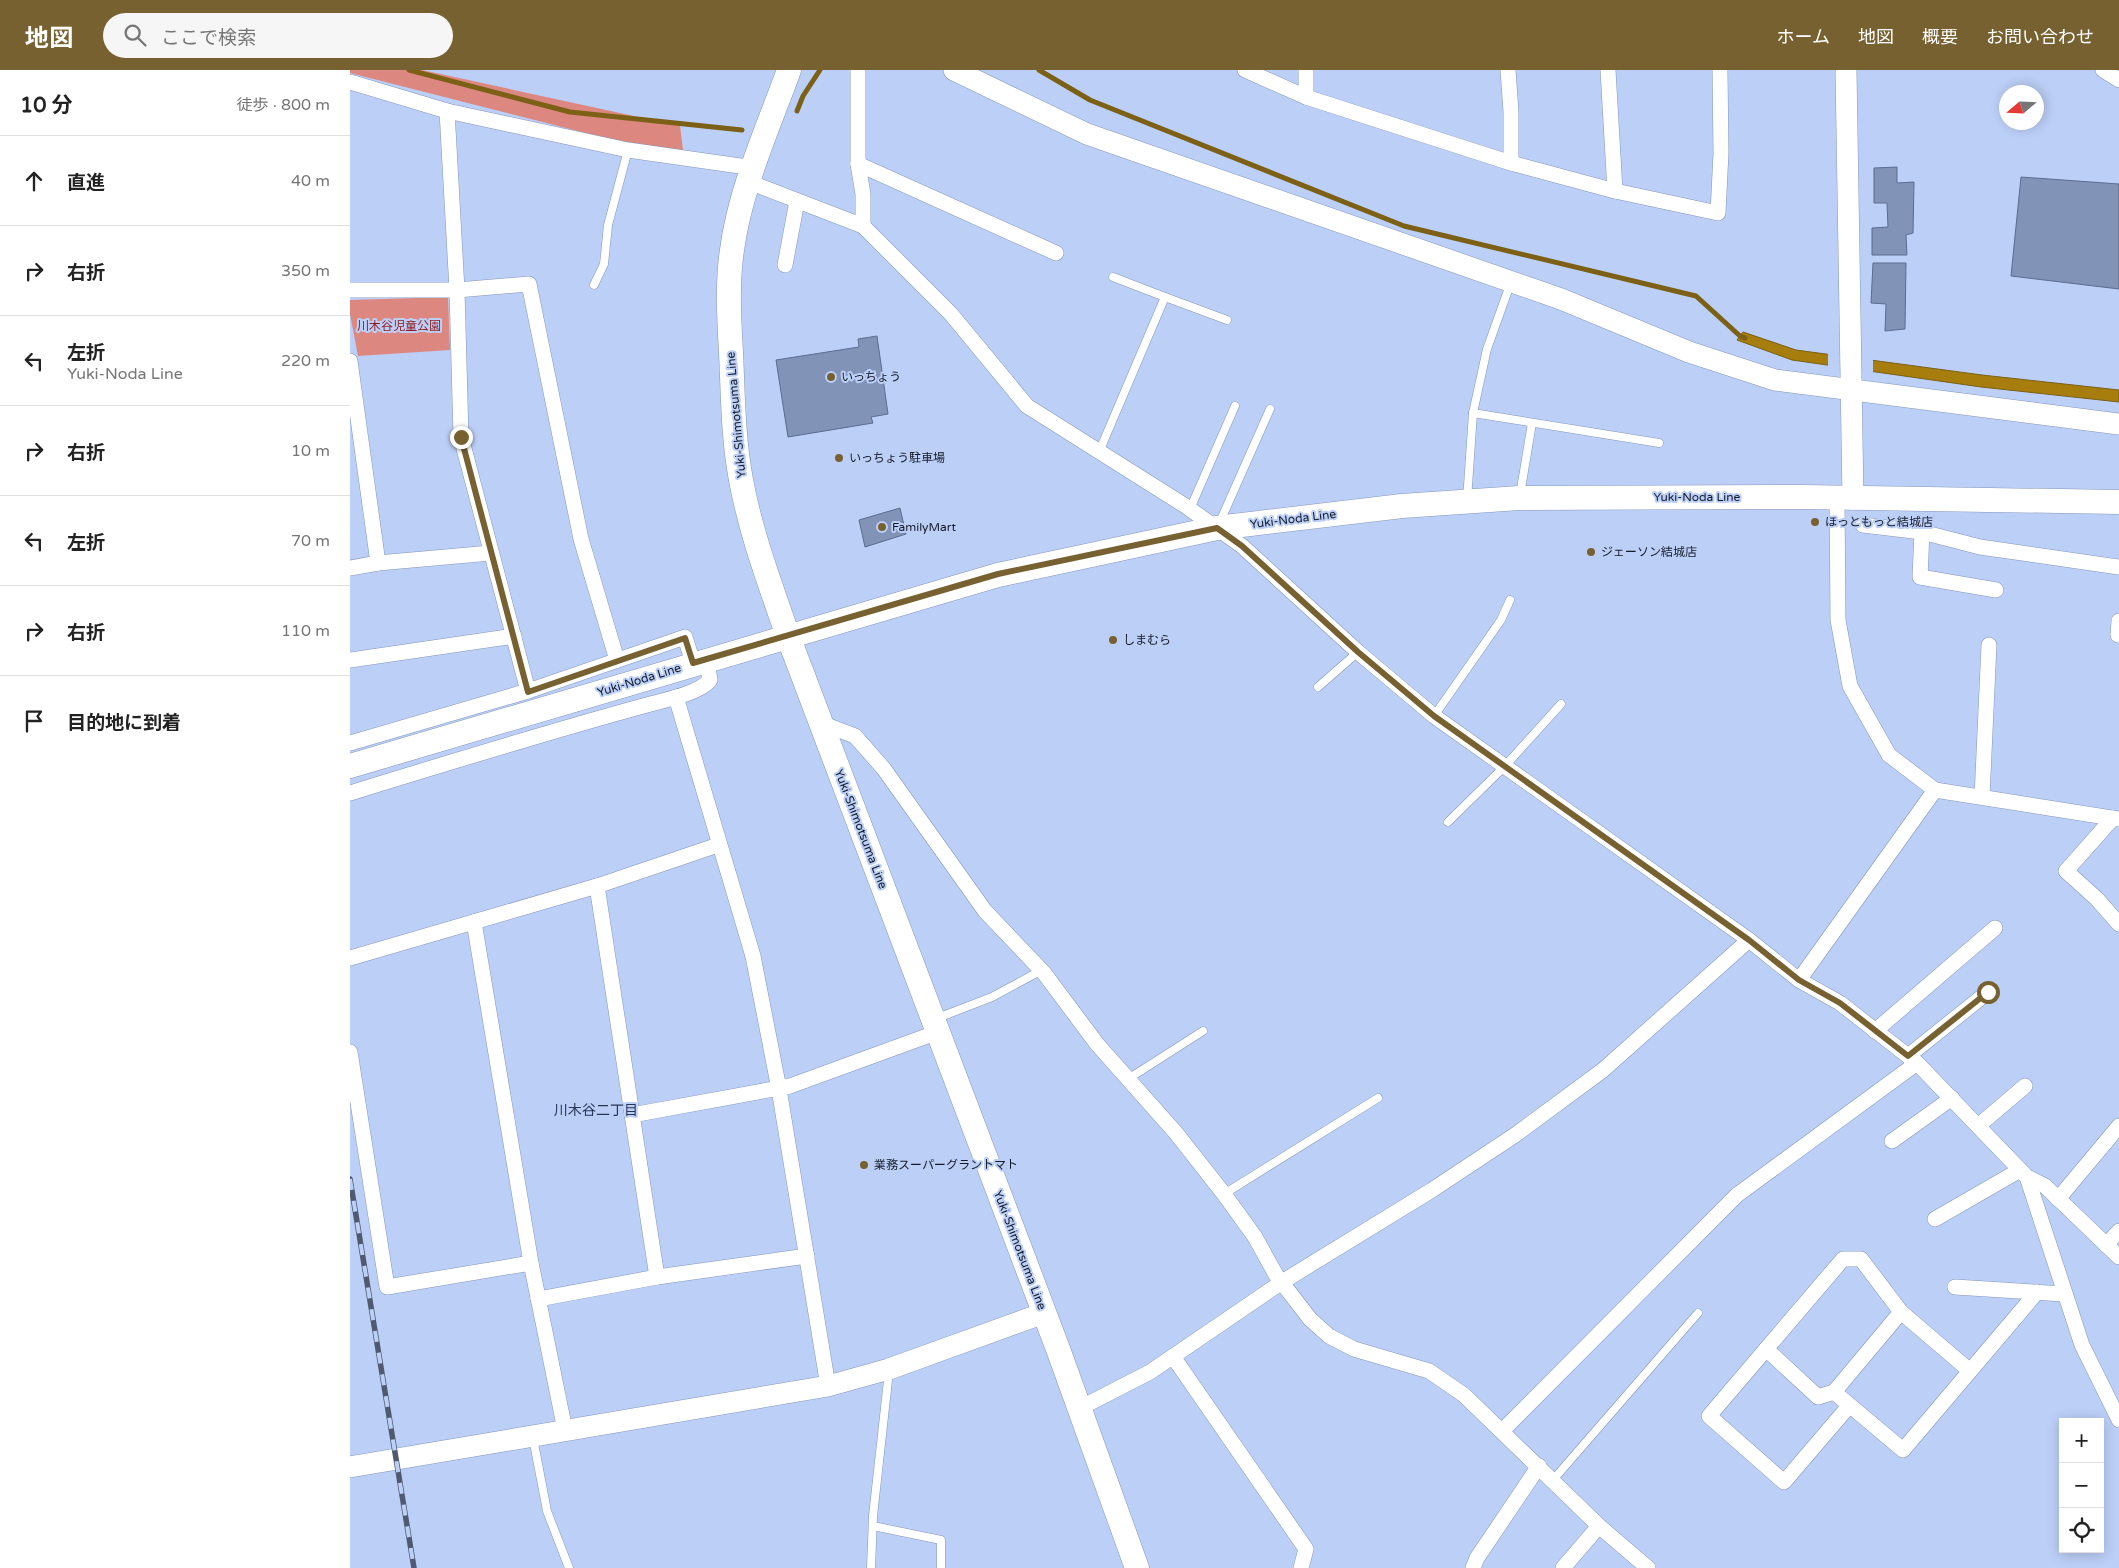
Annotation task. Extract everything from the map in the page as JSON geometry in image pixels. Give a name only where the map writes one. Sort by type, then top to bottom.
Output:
[{"type":"main road","name":"Yuki-Shimotsuma Line","points":[[789,70],[751,175],[736,228],[730,271],[730,321],[735,432],[740,479],[750,521],[788,636],[1080,1408],[1137,1568]]},
{"type":"main road","name":"Yuki-Noda Line","points":[[350,766],[699,661],[998,574],[1217,528],[1312,516],[1519,498],[2119,502]]},
{"type":"street","points":[[858,70],[858,164],[863,194],[862,226]]},
{"type":"street","points":[[954,70],[1086,134],[1561,299],[1689,352],[1775,380],[2119,424]]},
{"type":"street","points":[[1245,70],[1306,97],[1511,163],[1615,191],[1718,213],[1721,153],[1720,70]]},
{"type":"street","points":[[1306,70],[1306,97]]},
{"type":"street","points":[[1508,70],[1511,112],[1511,163]]},
{"type":"street","points":[[1608,70],[1615,191]]},
{"type":"street","points":[[1846,70],[1851,391],[1838,620],[1850,686],[1889,755],[1934,790],[2116,818]]},
{"type":"street","points":[[2103,70],[2119,80]]},
{"type":"street","points":[[350,82],[447,111],[751,175],[797,201],[862,226],[951,314],[1026,406],[1190,509],[1242,546],[1358,652],[1434,716],[1749,940],[1799,980],[1840,1003],[1913,1059],[2024,1173],[2045,1186],[2119,1258]]},
{"type":"street","points":[[447,111],[461,437],[528,692]]},
{"type":"street","points":[[858,164],[1056,253]]},
{"type":"street","points":[[785,265],[797,201]]},
{"type":"street","points":[[350,290],[456,290],[529,284],[581,538],[617,660]]},
{"type":"street","points":[[350,361],[378,563]]},
{"type":"street","points":[[1863,525],[1922,532],[1980,547],[2119,567]]},
{"type":"street","points":[[1922,532],[1920,577],[1996,590]]},
{"type":"street","points":[[350,568],[378,563],[491,553]]},
{"type":"street","points":[[350,660],[514,636]]},
{"type":"street","points":[[350,743],[528,692],[685,638],[710,680],[706,685],[676,697],[543,733],[350,793]]},
{"type":"street","points":[[1982,797],[1989,645]]},
{"type":"street","points":[[676,697],[718,845],[753,956],[779,1089],[828,1386]]},
{"type":"street","points":[[821,723],[855,736],[884,769],[984,910],[1042,970],[1098,1044],[1176,1134],[1224,1194],[1282,1282],[1310,1319],[1329,1336],[1354,1349],[1429,1371],[1464,1395],[1503,1430],[1599,1526],[1648,1568]]},
{"type":"street","points":[[1799,980],[1934,790]]},
{"type":"street","points":[[2116,818],[2066,871],[2097,899],[2119,924]]},
{"type":"street","points":[[350,958],[597,886],[718,845]]},
{"type":"street","points":[[597,886],[657,1276]]},
{"type":"street","points":[[474,922],[531,1263],[565,1430]]},
{"type":"street","points":[[1875,1031],[1996,928]]},
{"type":"street","points":[[1080,1408],[1174,1358],[1282,1282],[1432,1190],[1515,1135],[1603,1070],[1749,940]]},
{"type":"street","points":[[1503,1430],[1737,1195],[1913,1059],[1988,992]]},
{"type":"street","points":[[632,1116],[779,1089],[935,1026]]},
{"type":"street","points":[[350,1052],[387,1287],[531,1263]]},
{"type":"street","points":[[1978,1126],[2025,1086]]},
{"type":"street","points":[[1892,1141],[1952,1098]]},
{"type":"street","points":[[2058,1199],[2119,1126]]},
{"type":"street","points":[[1935,1219],[2024,1173]]},
{"type":"street","points":[[2024,1173],[2082,1345],[2119,1420]]},
{"type":"street","points":[[2106,1245],[2119,1231]]},
{"type":"street","points":[[538,1299],[657,1276],[807,1256]]},
{"type":"street","points":[[1849,1406],[1784,1482],[1709,1416],[1842,1259],[1861,1260],[1901,1312],[1970,1372]]},
{"type":"street","points":[[1955,1287],[2064,1294]]},
{"type":"street","points":[[1834,1392],[1903,1450],[2038,1292]]},
{"type":"street","points":[[350,1467],[828,1386],[889,1369],[1044,1312]]},
{"type":"street","points":[[1766,1349],[1818,1396],[1834,1392],[1901,1312]]},
{"type":"street","points":[[1174,1358],[1306,1548],[1301,1568]]},
{"type":"street","points":[[1473,1568],[1477,1558],[1538,1466]]},
{"type":"street","points":[[1563,1568],[1599,1526]]},
{"type":"lane","points":[[594,284],[604,264],[608,225],[628,150]]},
{"type":"lane","points":[[1112,277],[1226,320]]},
{"type":"lane","points":[[1467,502],[1473,413],[1486,349],[1511,282]]},
{"type":"lane","points":[[1099,452],[1165,297]]},
{"type":"lane","points":[[1190,509],[1235,406]]},
{"type":"lane","points":[[1217,528],[1270,409]]},
{"type":"lane","points":[[1473,413],[1659,443]]},
{"type":"lane","points":[[1519,498],[1532,422]]},
{"type":"lane","points":[[1434,716],[1502,620],[1510,600]]},
{"type":"lane","points":[[1318,687],[1358,652]]},
{"type":"lane","points":[[1448,822],[1505,766],[1561,704]]},
{"type":"lane","points":[[935,1026],[1042,970]]},
{"type":"lane","points":[[1128,1080],[1203,1030]]},
{"type":"lane","points":[[1224,1194],[1378,1098]]},
{"type":"lane","points":[[1553,1480],[1698,1314]]},
{"type":"lane","points":[[872,1568],[873,1526],[889,1369]]},
{"type":"lane","points":[[532,1436],[546,1510],[560,1550],[569,1568]]},
{"type":"lane","points":[[873,1526],[941,1540],[941,1568]]},
{"type":"green space","points":[[350,70],[422,70],[680,126],[684,158],[350,73]]},
{"type":"green space","name":"川木谷児童公園","points":[[448,297],[450,350],[358,356],[350,314],[350,300]]},
{"type":"shaded area","points":[[1743,332],[1796,350],[1982,375],[2119,390],[2119,402],[1981,387],[1792,360],[1737,340]]},
{"type":"pier","points":[[1828,352],[1873,358],[1873,373],[1828,368]]},
{"type":"building","points":[[1897,167],[1897,183],[1914,182],[1913,233],[1906,235],[1907,255],[1872,255],[1872,228],[1888,227],[1887,203],[1874,203],[1874,168]]},
{"type":"building","points":[[2021,177],[2119,184],[2119,289],[2011,276]]},
{"type":"building","points":[[1873,263],[1906,263],[1905,329],[1885,331],[1886,304],[1871,303]]},
{"type":"building","points":[[877,336],[888,414],[871,417],[873,423],[788,437],[776,360],[859,347],[858,339]]},
{"type":"building","name":"FamilyMart","points":[[900,508],[906,534],[865,547],[859,520]]},
{"type":"waterway","points":[[409,70],[570,112],[742,130]]},
{"type":"waterway","points":[[797,111],[803,96],[820,70]]},
{"type":"waterway","points":[[1039,70],[1090,100],[1404,226],[1696,296],[1740,336],[1745,338]]},
{"type":"railway","points":[[350,1179],[414,1568]]},
{"type":"place","name":"いっちょう","points":[[831,377]]},
{"type":"place","name":"いっちょう駐車場","points":[[839,458]]},
{"type":"place","name":"ほっともっと結城店","points":[[1815,522]]},
{"type":"place","name":"FamilyMart","points":[[882,527]]},
{"type":"place","name":"ジェーソン結城店","points":[[1591,552]]},
{"type":"place","name":"しまむら","points":[[1113,640]]},
{"type":"place","name":"業務スーパーグラントマト","points":[[864,1165]]},
{"type":"district","name":"川木谷二丁目","points":[[596,1110]]},
{"type":"route","points":[[461,437],[528,692],[657,646],[685,638],[693,663],[998,574],[1217,528],[1242,546],[1358,652],[1434,716],[1749,940],[1799,980],[1840,1003],[1908,1056],[1988,992]]}]
